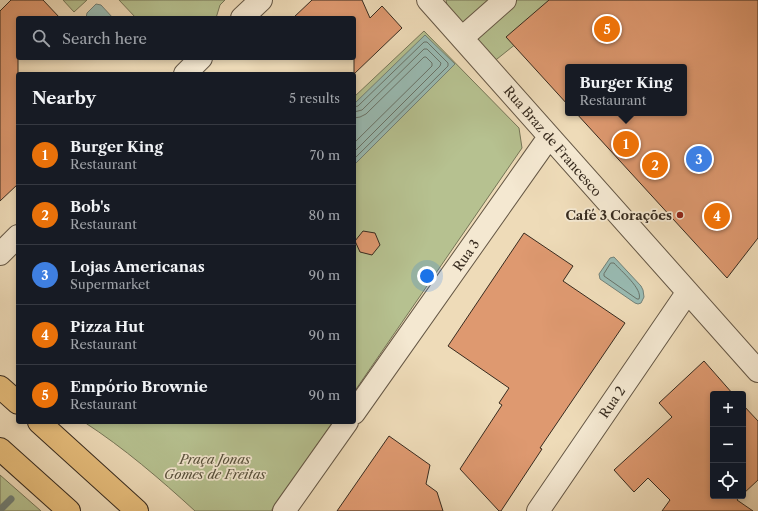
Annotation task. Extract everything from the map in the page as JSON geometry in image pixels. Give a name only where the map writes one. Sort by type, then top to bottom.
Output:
[{"type":"main road","points":[[0,387],[16,401]]},
{"type":"main road","points":[[40,424],[137,511]]},
{"type":"main road","points":[[0,449],[69,511]]},
{"type":"street","points":[[244,16],[261,0]]},
{"type":"street","name":"Rua Braz de Francesco","points":[[428,0],[687,293],[758,371]]},
{"type":"street","points":[[462,38],[506,0]]},
{"type":"street","points":[[187,72],[199,60]]},
{"type":"street","name":"Rua 3","points":[[356,410],[549,137]]},
{"type":"street","points":[[0,254],[16,238]]},
{"type":"street","name":"Rua 2","points":[[538,511],[687,293]]},
{"type":"street","points":[[284,511],[346,424]]},
{"type":"green space","points":[[63,0],[87,0],[74,12]]},
{"type":"green space","points":[[119,0],[225,0],[220,5],[217,16],[134,16]]},
{"type":"green space","points":[[446,0],[571,0],[492,63],[447,5]]},
{"type":"green space","points":[[424,31],[519,128],[522,148],[356,389],[356,95]]},
{"type":"green space","name":"Praça Jonas Gomes de Freitas","points":[[87,424],[332,424],[271,511],[195,511],[169,487],[113,442]]},
{"type":"green space","points":[[0,475],[41,511],[0,511]]},
{"type":"water","points":[[96,4],[101,5],[111,16],[86,16],[87,13]]},
{"type":"water","points":[[425,35],[455,64],[356,163],[356,102]]},
{"type":"water","points":[[614,257],[641,286],[644,297],[641,303],[635,303],[600,279],[599,274],[610,258]]},
{"type":"building","points":[[11,0],[43,0],[58,16],[16,16],[16,60],[18,60],[18,72],[16,72],[16,186],[0,201],[0,11]]},
{"type":"building","points":[[312,0],[362,0],[370,18],[382,6],[402,28],[356,72],[354,72],[354,60],[356,60],[356,16],[295,16]]},
{"type":"building","points":[[549,0],[758,0],[758,238],[727,278],[579,116],[687,116],[687,64],[565,64],[565,102],[506,37]]},
{"type":"building","points":[[363,231],[375,233],[380,245],[372,255],[360,252],[356,240]]},
{"type":"building","points":[[524,233],[573,266],[563,281],[625,323],[540,448],[542,449],[501,511],[499,511],[460,469],[502,405],[499,403],[509,388],[448,346]]},
{"type":"building","points":[[704,361],[730,391],[710,391],[710,499],[738,499],[737,500],[753,511],[662,511],[670,500],[648,478],[634,492],[614,470],[672,417],[659,403]]},
{"type":"building","points":[[746,408],[758,421],[758,480],[746,491]]},
{"type":"building","points":[[389,436],[430,465],[426,484],[437,492],[443,511],[337,511]]},
{"type":"waterway","points":[[0,510],[11,499]]},
{"type":"place","name":"Empório Brownie","points":[[607,29]]},
{"type":"place","name":"Burger King","points":[[626,144]]},
{"type":"place","name":"Lojas Americanas","points":[[699,159]]},
{"type":"place","name":"Bob's","points":[[655,165]]},
{"type":"place","name":"Café 3 Corações","points":[[680,215]]},
{"type":"place","name":"Pizza Hut","points":[[717,216]]}]
